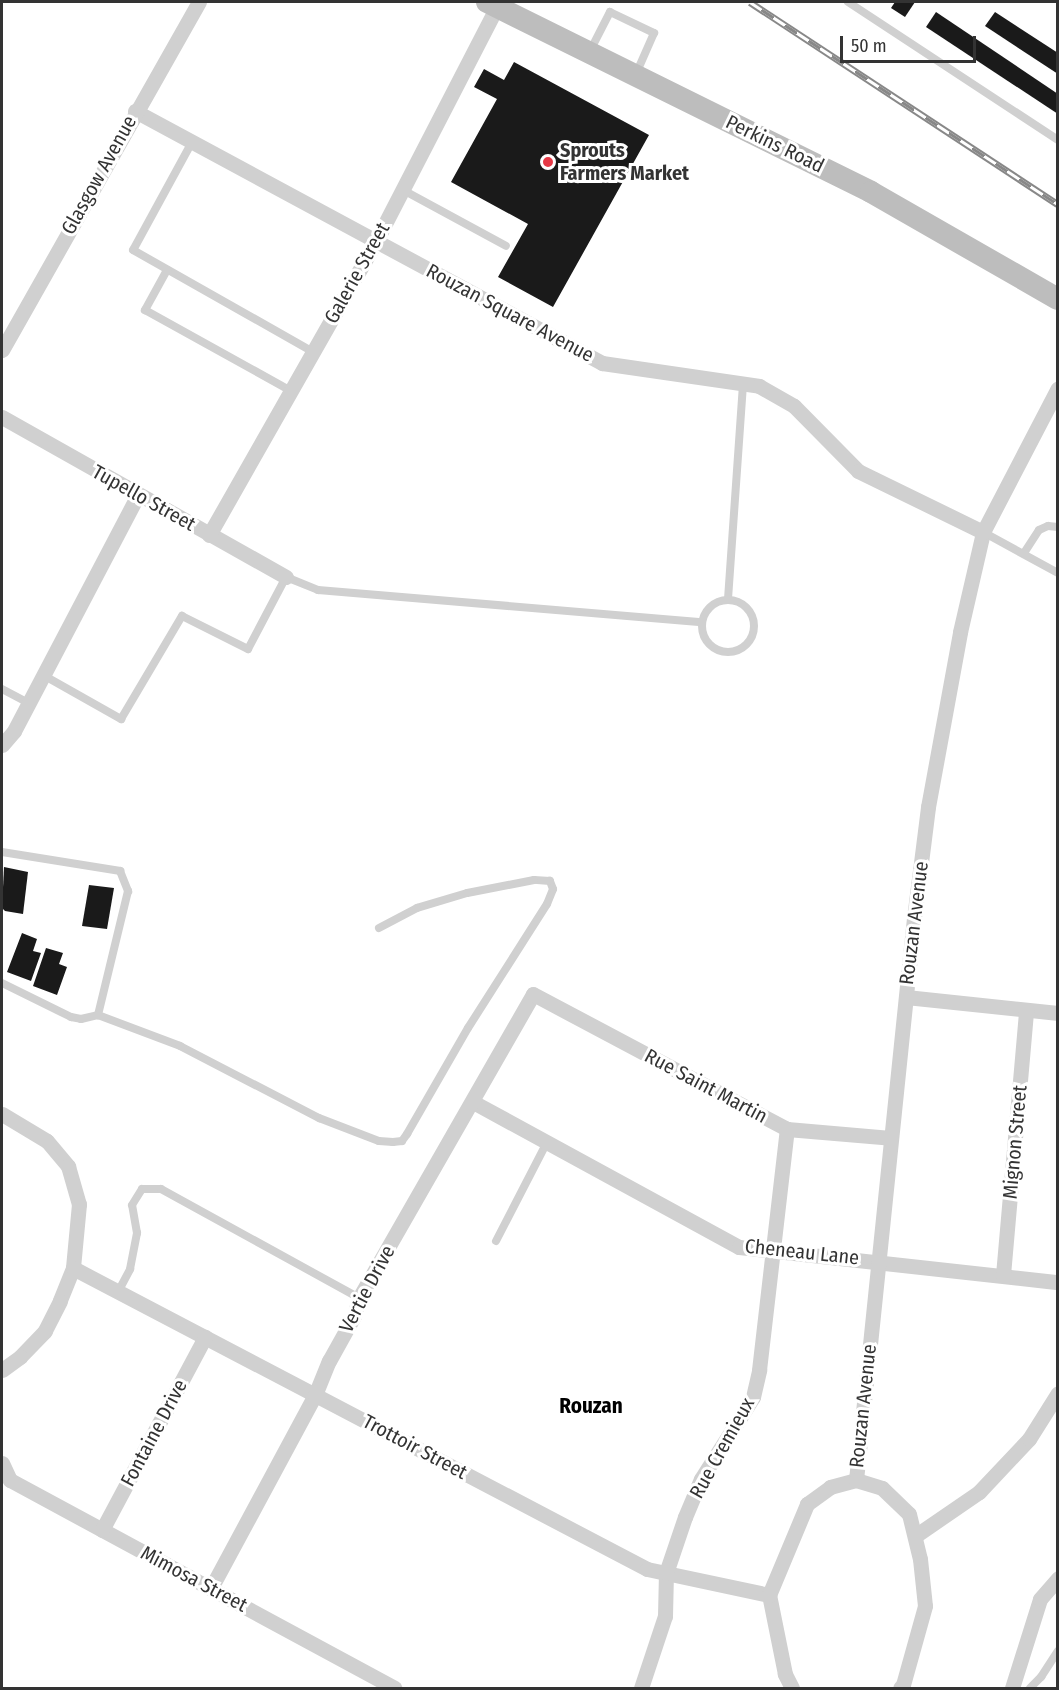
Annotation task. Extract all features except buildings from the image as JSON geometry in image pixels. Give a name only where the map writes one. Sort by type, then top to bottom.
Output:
[{"type":"main road","name":"Perkins Road","points":[[490,3],[871,192],[1058,298]]},
{"type":"street","name":"Glasgow Avenue","points":[[2,350],[135,111],[199,2]]},
{"type":"street","name":"Galerie Street","points":[[209,535],[376,241],[490,3]]},
{"type":"street","name":"Rouzan Square Avenue","points":[[135,111],[602,363],[759,386],[794,406],[858,471],[983,532]]},
{"type":"street","name":"Rouzan Avenue","points":[[856,1480],[928,807],[960,632],[983,532],[1058,388]]},
{"type":"street","name":"Tupello Street","points":[[2,417],[286,577]]},
{"type":"street","points":[[2,745],[14,731],[138,495]]},
{"type":"street","name":"Vertie Drive","points":[[211,1588],[315,1395],[329,1361],[354,1316],[359,1298],[533,994]]},
{"type":"street","name":"Rue Saint Martin","points":[[533,994],[787,1128],[891,1138]]},
{"type":"street","points":[[906,997],[1058,1013]]},
{"type":"street","name":"Mignon Street","points":[[1003,1275],[1026,1010]]},
{"type":"street","name":"Cheneau Lane","points":[[473,1102],[739,1247],[878,1260],[1058,1282]]},
{"type":"street","points":[[2,1114],[47,1141],[69,1166],[79,1204],[73,1268],[45,1331],[20,1357],[2,1370]]},
{"type":"street","name":"Rue Cremieux","points":[[641,1689],[665,1616],[666,1573],[676,1541],[702,1479],[753,1397],[759,1370],[787,1128]]},
{"type":"street","name":"Trottoir Street","points":[[73,1268],[647,1569],[769,1595]]},
{"type":"street","name":"Fontaine Drive","points":[[102,1530],[205,1337]]},
{"type":"street","points":[[915,1536],[979,1492],[1029,1439],[1058,1393]]},
{"type":"street","name":"Mimosa Street","points":[[2,1463],[10,1480],[394,1689]]},
{"type":"street","name":"Rouzan Avenue","points":[[769,1595],[807,1504],[830,1487],[856,1480],[882,1488],[909,1514],[920,1559],[925,1606],[900,1689]]},
{"type":"street","points":[[1012,1689],[1040,1599],[1058,1578]]},
{"type":"street","points":[[769,1595],[785,1674],[792,1689]]},
{"type":"lane","points":[[848,2],[1058,140]]},
{"type":"lane","points":[[590,53],[610,12],[654,33],[635,75]]},
{"type":"lane","points":[[192,142],[133,250],[313,352]]},
{"type":"lane","points":[[402,190],[506,246]]},
{"type":"lane","points":[[167,270],[145,310],[291,391]]},
{"type":"lane","points":[[728,599],[743,383]]},
{"type":"lane","points":[[1024,553],[1039,530],[1048,526],[1058,527]]},
{"type":"lane","points":[[983,532],[1058,573]]},
{"type":"lane","points":[[43,675],[121,719],[182,616],[248,649],[286,577],[318,590],[702,622]]},
{"type":"lane","points":[[728,599],[745,605],[754,620],[752,637],[747,644],[732,651],[715,648],[704,636],[702,622],[706,611],[712,605],[728,599]]},
{"type":"lane","points":[[2,689],[28,703]]},
{"type":"lane","points":[[2,852],[120,871],[128,891],[98,1015]]},
{"type":"lane","points":[[2,983],[71,1017],[81,1019],[98,1015],[180,1046],[345,1128],[379,1141],[402,1141],[468,1028],[547,904],[553,889],[550,881],[534,880],[467,893],[417,908],[379,927]]},
{"type":"lane","points":[[496,1241],[547,1142]]},
{"type":"lane","points":[[118,1292],[130,1269],[137,1233],[132,1205],[142,1189],[160,1189],[359,1298]]},
{"type":"lane","points":[[1030,1689],[1058,1651]]},
{"type":"railway","points":[[750,2],[1058,204]]},
{"type":"place","name":"Sprouts Farmers Market","points":[[548,162]]},
{"type":"district","name":"Rouzan","points":[[591,1406]]}]
